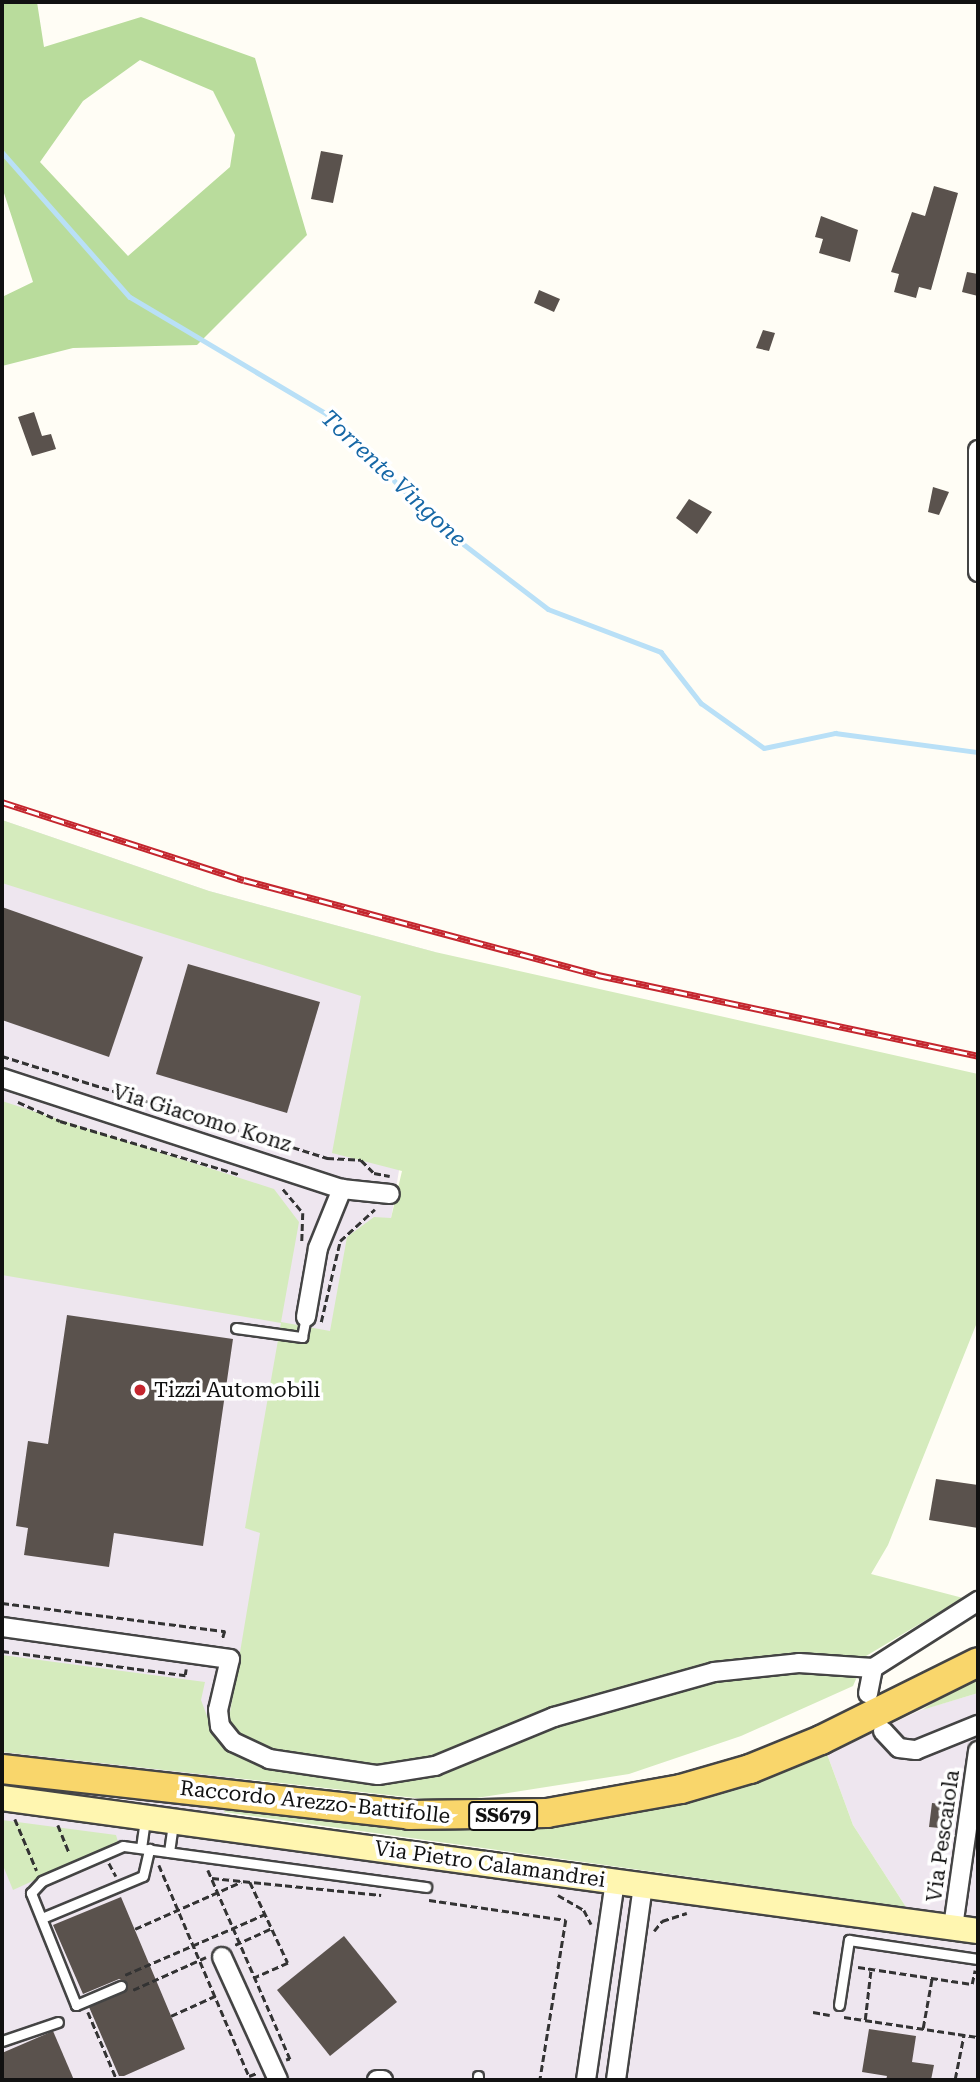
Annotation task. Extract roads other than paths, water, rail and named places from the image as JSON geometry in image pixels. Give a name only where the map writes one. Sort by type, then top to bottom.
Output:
[{"type":"main road","name":"Raccordo Arezzo-Battifolle","points":[[2,1769],[409,1815],[547,1813],[654,1795],[750,1769],[821,1740],[978,1662]]},
{"type":"main road","name":"Via Pietro Calamandrei","points":[[8,1807],[145,1816],[978,1931]]},
{"type":"street","points":[[978,450],[978,572]]},
{"type":"street","name":"Via Giacomo Konz","points":[[2,1078],[342,1189],[390,1194]]},
{"type":"street","points":[[306,1317],[318,1248],[342,1189]]},
{"type":"street","points":[[2,1627],[230,1659],[218,1710],[220,1726],[233,1742],[269,1759],[378,1774],[435,1766],[554,1717],[714,1672],[800,1663],[873,1668],[978,1601]]},
{"type":"street","points":[[868,1694],[873,1668]]},
{"type":"street","points":[[883,1731],[899,1748],[916,1750],[976,1732]]},
{"type":"street","name":"Via Pescaiola","points":[[953,1927],[978,1751]]},
{"type":"street","points":[[586,2080],[615,1881]]},
{"type":"street","points":[[616,2080],[643,1885]]},
{"type":"street","points":[[222,1956],[279,2072]]},
{"type":"street","points":[[377,2080],[383,2080]]},
{"type":"lane","points":[[236,1328],[302,1337],[306,1317]]},
{"type":"lane","points":[[42,1918],[143,1876],[145,1816]]},
{"type":"lane","points":[[169,1852],[173,1820]]},
{"type":"lane","points":[[120,1982],[76,2005],[32,1894],[42,1881],[123,1846],[426,1886]]},
{"type":"lane","points":[[839,2005],[849,1940],[976,1964]]},
{"type":"lane","points":[[2,2041],[58,2022]]},
{"type":"waterway","name":"Torrente Vingone","points":[[2,152],[130,297],[327,414],[440,526],[548,609],[661,652],[701,703],[764,748],[835,733],[978,752]]},
{"type":"railway","points":[[2,802],[244,880],[598,975],[978,1056]]},
{"type":"place","name":"Tizzi Automobili","points":[[140,1390]]}]
